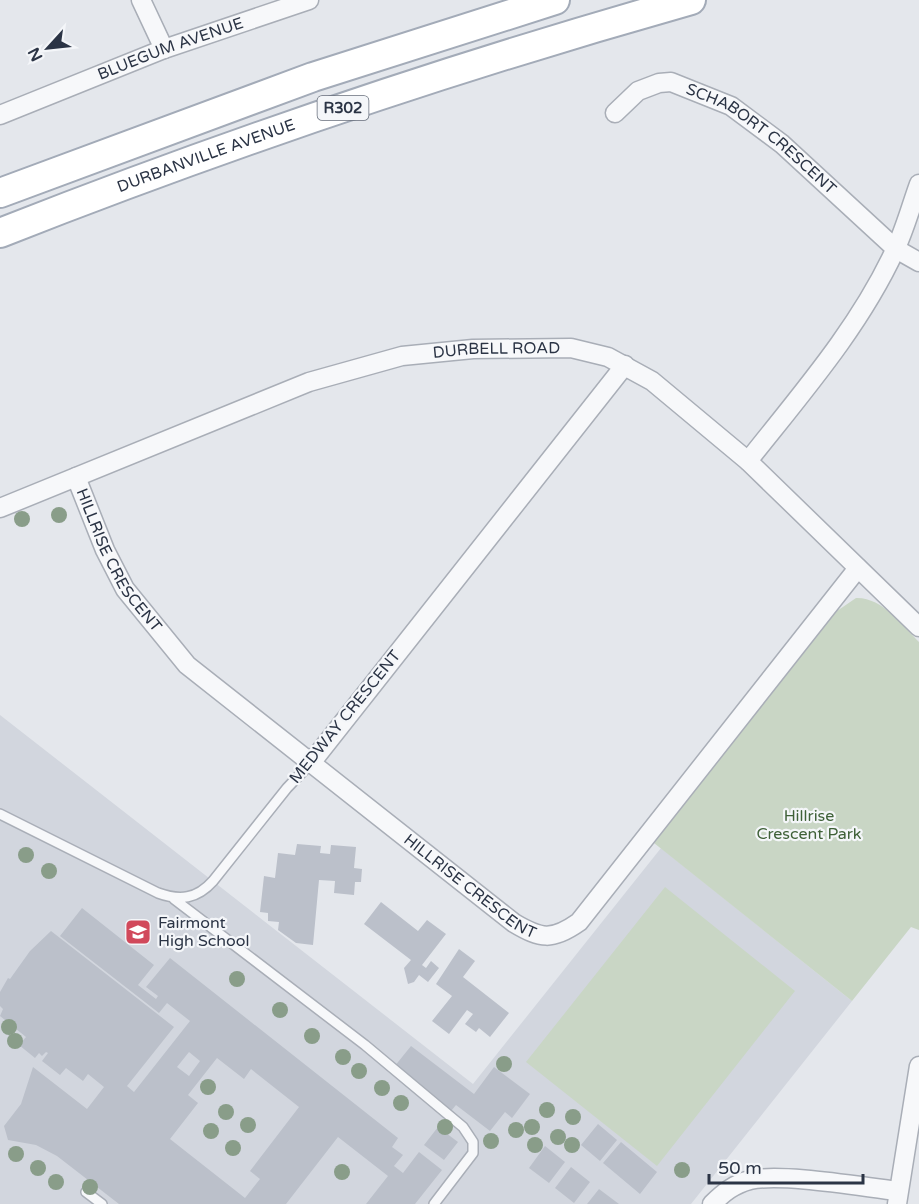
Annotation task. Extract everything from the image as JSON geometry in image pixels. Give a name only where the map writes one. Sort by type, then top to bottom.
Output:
[{"type":"main road","name":"R302","points":[[0,193],[314,77],[555,0]]},
{"type":"main road","name":"DURBANVILLE AVENUE","points":[[0,233],[237,144],[395,90],[691,0]]},
{"type":"street","points":[[141,0],[164,50]]},
{"type":"street","name":"BLUEGUM AVENUE","points":[[0,115],[164,50],[309,0]]},
{"type":"street","name":"SCHABORT CRESCENT","points":[[615,113],[638,91],[659,83],[670,82],[731,106],[782,144],[896,249],[919,262]]},
{"type":"street","points":[[748,461],[841,341],[896,249],[919,184]]},
{"type":"street","name":"DURBELL ROAD","points":[[0,508],[309,382],[402,356],[473,349],[571,348],[599,354],[625,365],[661,388],[748,461],[919,627]]},
{"type":"street","name":"MEDWAY CRESCENT","points":[[311,763],[625,365]]},
{"type":"street","name":"HILLRISE CRESCENT","points":[[76,477],[124,589],[186,665],[514,923],[532,934],[555,936],[566,931],[586,913],[858,568]]},
{"type":"street","points":[[712,1204],[724,1192],[752,1180],[782,1179],[897,1198],[919,1066]]},
{"type":"lane","name":"MEDWAY CRESCENT","points":[[174,899],[186,898],[207,889],[287,788],[311,763]]},
{"type":"lane","points":[[0,814],[174,899],[364,1045],[463,1127],[473,1142],[473,1153],[434,1204]]},
{"type":"lane","points":[[86,1192],[102,1204]]},
{"type":"shaded area","name":"Fairmont High School","points":[[0,715],[473,1084],[661,848],[852,1001],[691,1204],[0,1204]]},
{"type":"green space","name":"Hillrise Crescent Park","points":[[856,598],[874,602],[883,607],[919,642],[919,930],[911,927],[852,1001],[654,843],[837,611]]},
{"type":"green space","points":[[665,887],[795,991],[657,1166],[526,1062]]},
{"type":"building","points":[[297,844],[321,846],[320,853],[330,854],[331,845],[356,847],[354,868],[362,869],[361,882],[355,882],[354,895],[334,893],[335,881],[319,880],[313,945],[296,943],[278,930],[279,922],[268,921],[268,913],[260,912],[264,876],[275,878],[278,853],[295,855]]},
{"type":"building","points":[[381,902],[418,931],[427,920],[446,934],[422,965],[426,968],[431,961],[439,968],[428,982],[419,975],[414,982],[408,984],[404,968],[411,960],[364,924]]},
{"type":"building","points":[[82,908],[154,965],[138,985],[156,999],[158,996],[146,987],[170,958],[398,1138],[392,1147],[403,1155],[394,1166],[403,1173],[419,1152],[442,1170],[415,1204],[366,1204],[388,1176],[338,1137],[286,1204],[119,1204],[57,1156],[36,1145],[8,1140],[4,1126],[21,1104],[33,1067],[87,1109],[104,1087],[88,1074],[83,1081],[66,1068],[60,1075],[42,1061],[48,1053],[46,1052],[42,1056],[39,1053],[35,1058],[19,1045],[26,1037],[0,1016],[3,1009],[0,1006],[0,992],[8,978],[10,979],[30,951],[51,931],[174,1027],[127,1086],[134,1092],[190,1021],[167,1003],[159,1013],[60,936]],"holes":[[[189,1052],[200,1061],[189,1076],[177,1067]],[[217,1058],[244,1079],[251,1069],[299,1107],[250,1171],[260,1179],[245,1198],[170,1139],[198,1103],[188,1095]]]},
{"type":"building","points":[[459,949],[475,961],[463,977],[509,1013],[490,1037],[479,1028],[476,1032],[465,1024],[473,1014],[467,1010],[449,1034],[432,1021],[452,996],[436,984]]},
{"type":"building","points":[[411,1046],[474,1094],[494,1067],[530,1094],[512,1118],[505,1112],[490,1131],[456,1105],[451,1111],[394,1067]]},
{"type":"building","points":[[598,1124],[617,1140],[600,1161],[581,1145]]},
{"type":"building","points":[[438,1127],[458,1142],[444,1160],[424,1145]]},
{"type":"building","points":[[621,1142],[657,1172],[640,1194],[603,1163]]},
{"type":"building","points":[[545,1146],[565,1162],[549,1183],[529,1168]]},
{"type":"building","points":[[571,1167],[590,1182],[574,1203],[555,1188]]},
{"type":"building","points":[[599,1189],[619,1204],[587,1204]]},
{"type":"place","name":"Fairmont High School","points":[[138,932]]}]
